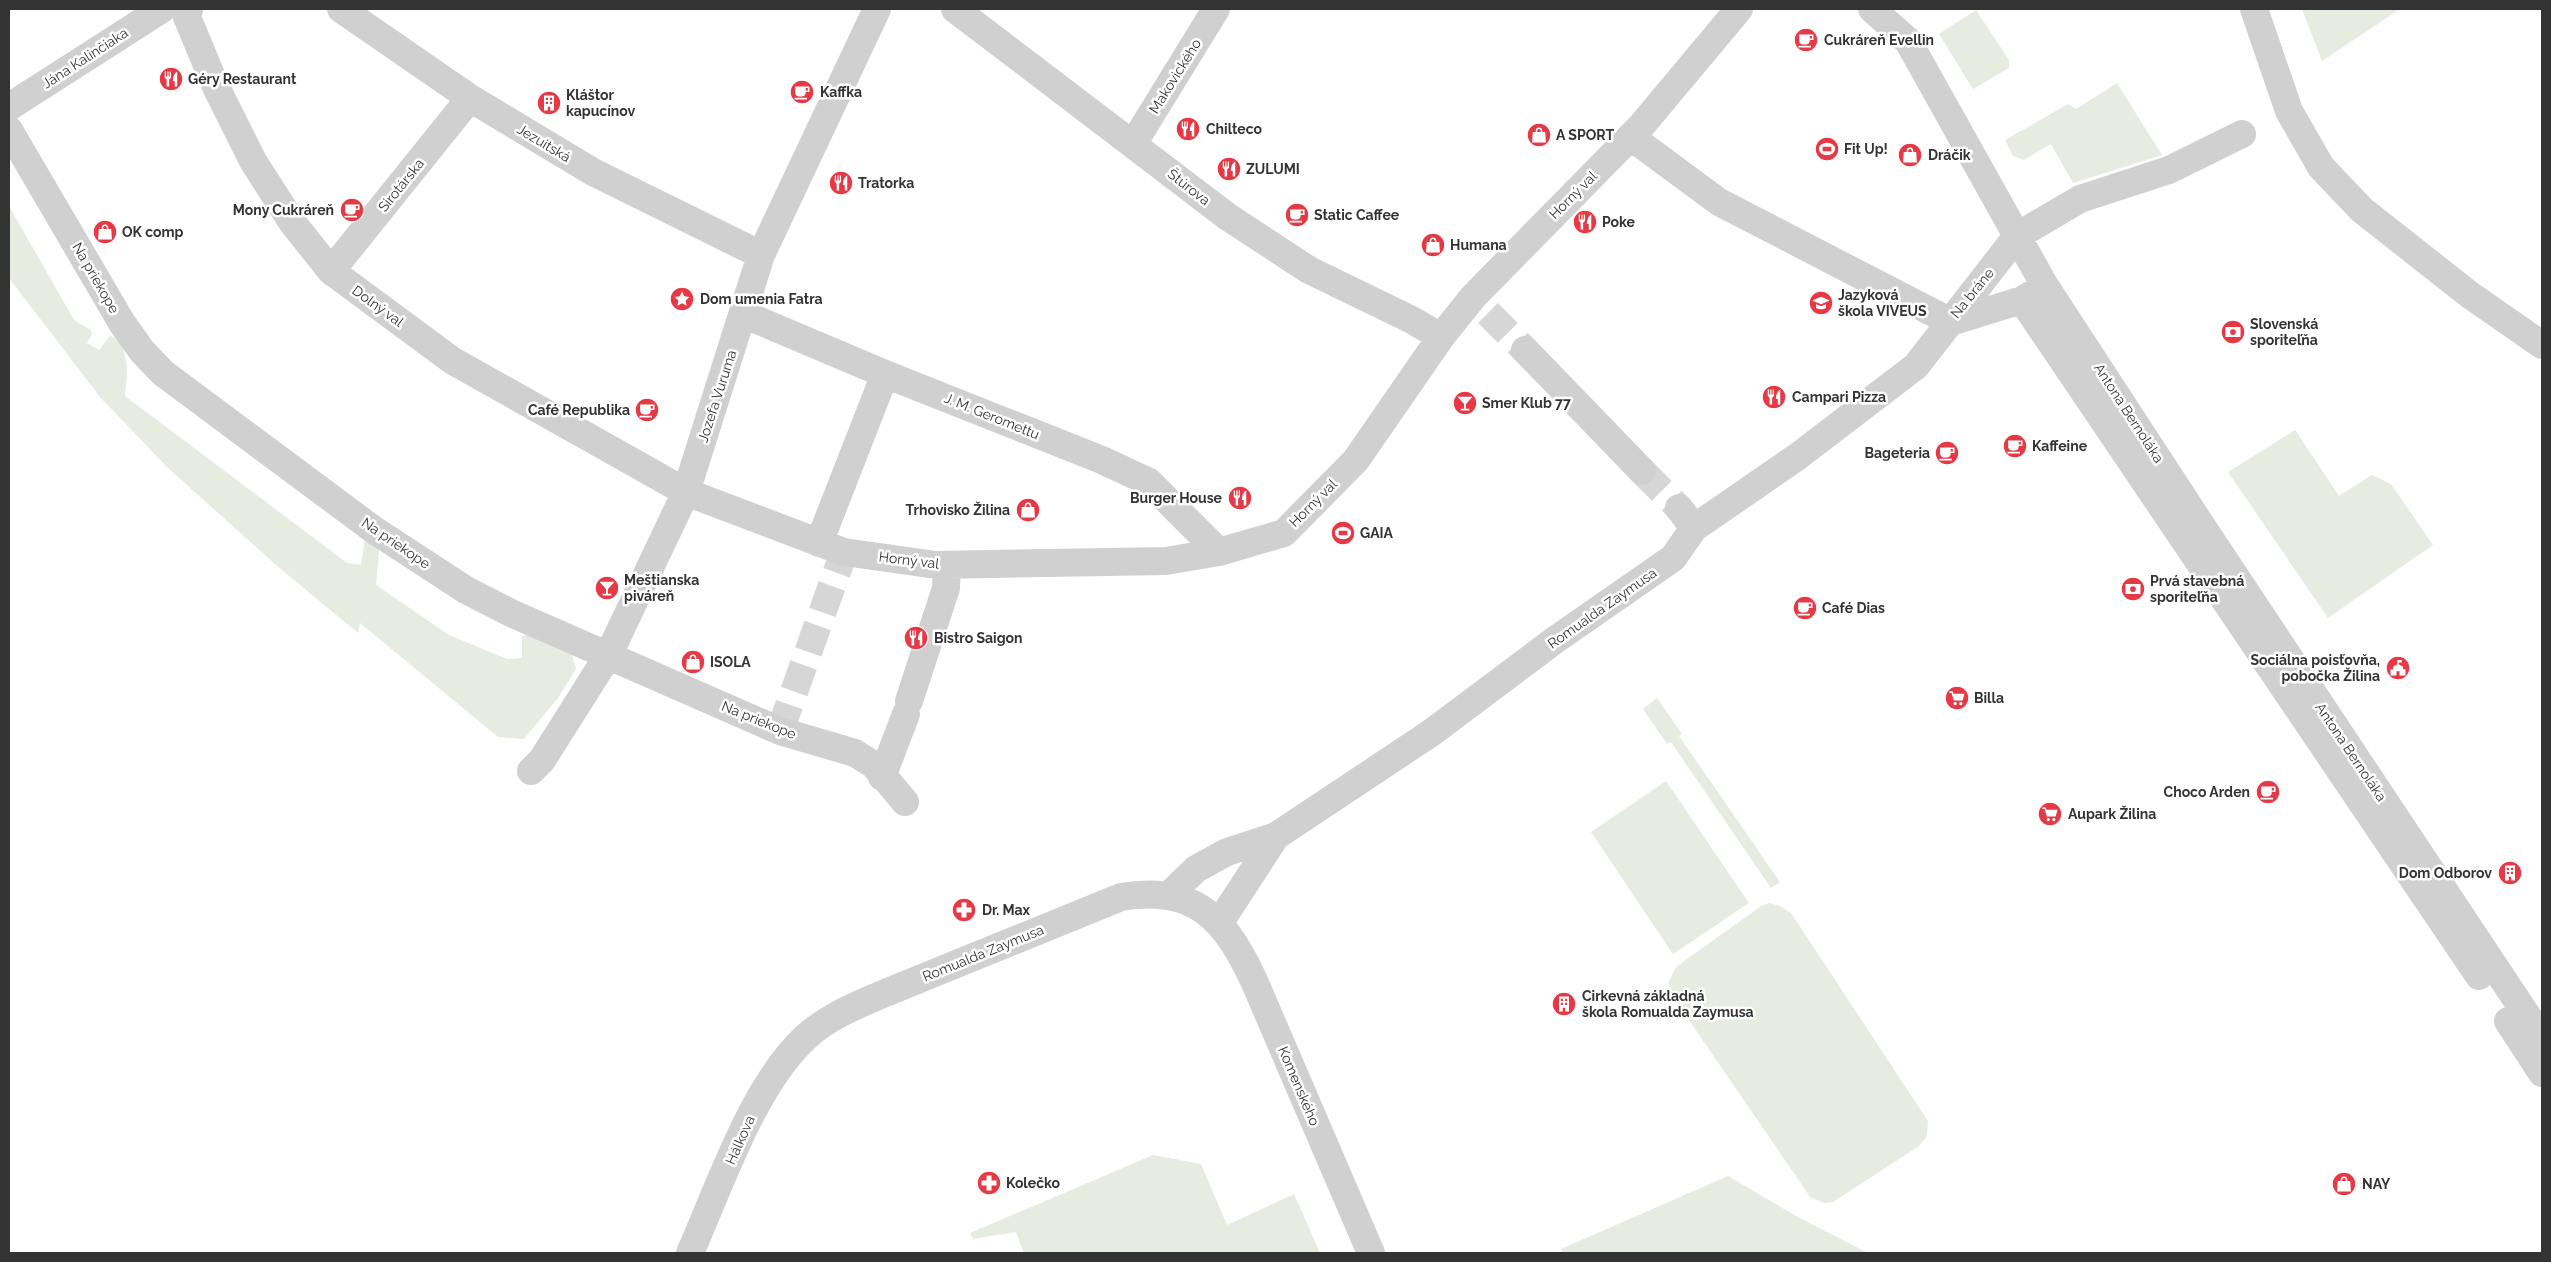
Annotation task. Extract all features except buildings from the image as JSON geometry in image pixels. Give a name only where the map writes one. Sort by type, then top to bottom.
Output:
[{"type":"street","name":"Jána Kalinčiaka","points":[[9,106],[162,9]]},
{"type":"street","name":"Dolný val","points":[[189,9],[187,17],[212,78],[253,161],[292,222],[331,272],[453,361],[686,492]]},
{"type":"street","name":"Jezuitská","points":[[341,9],[470,98],[593,172],[761,256]]},
{"type":"street","name":"Jozefa Vuruma","points":[[531,771],[542,760],[609,654],[686,492],[761,256],[877,9]]},
{"type":"street","name":"Štúrova","points":[[955,9],[1228,217],[1309,270],[1412,320],[1441,337]]},
{"type":"street","name":"Makovického","points":[[1133,144],[1216,9]]},
{"type":"street","name":"Horný val","points":[[686,492],[844,552],[947,565],[1166,561],[1219,552],[1284,533],[1356,460],[1441,337],[1481,305],[1631,137],[1739,9]]},
{"type":"street","points":[[1872,9],[1908,41],[2017,236],[2080,199],[2169,170],[2242,134]]},
{"type":"street","points":[[2254,9],[2288,112],[2320,167],[2362,210],[2470,295],[2542,345]]},
{"type":"street","name":"Sirotárska","points":[[331,272],[470,98]]},
{"type":"street","name":"Na priekope","points":[[9,130],[122,323],[142,351],[163,373],[374,530],[466,590],[511,613],[609,654],[780,731],[855,753],[874,765],[882,777],[905,802]]},
{"type":"street","name":"Na bráne","points":[[1631,137],[1719,202],[1951,322],[2017,236]]},
{"type":"street","name":"Antona Bernoláka","points":[[2017,236],[2045,286],[2542,1038]]},
{"type":"street","points":[[1951,322],[2022,300],[2045,286]]},
{"type":"street","name":"Antona Bernoláka","points":[[2022,300],[2447,928],[2542,1073]]},
{"type":"street","name":"J. M. Geromettu","points":[[743,314],[885,374],[1102,460],[1149,482],[1219,552]]},
{"type":"street","name":"Romualda Zaymusa","points":[[1168,895],[1196,869],[1227,852],[1276,836],[1431,733],[1555,640],[1673,558],[1687,518],[1797,458],[1916,366],[1951,322]]},
{"type":"street","points":[[1525,350],[1642,471]]},
{"type":"street","points":[[819,543],[885,374]]},
{"type":"street","points":[[882,777],[946,588],[947,565]]},
{"type":"street","name":"Romualda Zaymusa","points":[[806,1037],[845,1011],[1121,897],[1146,892],[1168,895],[1201,908],[1220,922],[1276,836]]},
{"type":"street","name":"Komenského","points":[[1220,922],[1238,947],[1255,983],[1371,1253]]},
{"type":"street","name":"Hálkova","points":[[690,1253],[759,1101],[784,1062],[806,1037]]},
{"type":"shaded area","points":[[2302,9],[2400,9],[2322,61]]},
{"type":"shaded area","points":[[1976,10],[2009,60],[2009,68],[1973,89],[1939,34]]},
{"type":"shaded area","points":[[2117,83],[2162,155],[2073,183],[2051,144],[2024,160],[2013,156],[2005,140],[2068,104],[2076,109]]},
{"type":"shaded area","points":[[9,206],[74,320],[91,330],[92,334],[87,343],[99,350],[110,336],[118,339],[126,360],[125,396],[347,563],[361,565],[365,539],[379,550],[376,585],[449,635],[507,659],[522,658],[522,636],[528,635],[572,655],[576,669],[558,698],[524,739],[498,737],[360,623],[358,633],[276,565],[167,467],[100,397],[9,278]]},
{"type":"shaded area","points":[[2295,430],[2339,496],[2372,475],[2391,484],[2433,545],[2328,618],[2228,472]]},
{"type":"shaded area","points":[[1657,698],[1682,734],[1679,736],[1780,882],[1771,888],[1671,742],[1667,744],[1643,709]]},
{"type":"shaded area","points":[[1666,781],[1749,903],[1673,954],[1591,832]]},
{"type":"shaded area","points":[[1769,903],[1780,906],[1791,913],[1928,1121],[1927,1136],[1919,1146],[1833,1202],[1825,1203],[1811,1198],[1671,994],[1668,983],[1676,967],[1761,906]]},
{"type":"shaded area","points":[[1153,1155],[1201,1164],[1227,1225],[1294,1194],[1320,1253],[1024,1253],[1016,1232],[973,1239],[970,1233]]},
{"type":"shaded area","points":[[1728,1176],[1796,1216],[1868,1253],[1563,1253],[1561,1249]]},
{"type":"tunnel","points":[[1488,313],[1525,350]]},
{"type":"tunnel","points":[[1642,471],[1679,508]]},
{"type":"tunnel","points":[[780,731],[844,552]]},
{"type":"place","name":"Cukráreň Evellin","points":[[1806,40]]},
{"type":"place","name":"Géry Restaurant","points":[[171,79]]},
{"type":"place","name":"Kaffka","points":[[802,92]]},
{"type":"place","name":"Kláštor kapucínov","points":[[549,103]]},
{"type":"place","name":"Chilteco","points":[[1188,129]]},
{"type":"place","name":"A SPORT","points":[[1539,135]]},
{"type":"place","name":"Fit Up!","points":[[1827,149]]},
{"type":"place","name":"Dráčik","points":[[1910,155]]},
{"type":"place","name":"ZULUMI","points":[[1229,169]]},
{"type":"place","name":"Tratorka","points":[[841,183]]},
{"type":"place","name":"Mony Cukráreň","points":[[352,210]]},
{"type":"place","name":"Static Caffee","points":[[1297,215]]},
{"type":"place","name":"Poke","points":[[1585,222]]},
{"type":"place","name":"OK comp","points":[[105,232]]},
{"type":"place","name":"Humana","points":[[1433,245]]},
{"type":"place","name":"Dom umenia Fatra","points":[[682,299]]},
{"type":"place","name":"Jazyková škola VIVEUS","points":[[1821,303]]},
{"type":"place","name":"Slovenská sporiteľňa","points":[[2233,332]]},
{"type":"place","name":"Campari Pizza","points":[[1774,397]]},
{"type":"place","name":"Smer Klub 77","points":[[1465,403]]},
{"type":"place","name":"Café Republika","points":[[647,410]]},
{"type":"place","name":"Kaffeine","points":[[2015,446]]},
{"type":"place","name":"Bageteria","points":[[1947,453]]},
{"type":"place","name":"Burger House","points":[[1240,498]]},
{"type":"place","name":"Trhovisko Žilina","points":[[1028,510]]},
{"type":"place","name":"GAIA","points":[[1343,533]]},
{"type":"place","name":"Meštianska piváreň","points":[[607,588]]},
{"type":"place","name":"Prvá stavebná sporiteľňa","points":[[2133,589]]},
{"type":"place","name":"Café Dias","points":[[1805,608]]},
{"type":"place","name":"Bistro Saigon","points":[[916,638]]},
{"type":"place","name":"ISOLA","points":[[693,662]]},
{"type":"place","name":"Sociálna poisťovňa, pobočka Žilina","points":[[2398,668]]},
{"type":"place","name":"Billa","points":[[1957,698]]},
{"type":"place","name":"Choco Arden","points":[[2268,792]]},
{"type":"place","name":"Aupark Žilina","points":[[2050,814]]},
{"type":"place","name":"Dom Odborov","points":[[2510,873]]},
{"type":"place","name":"Dr. Max","points":[[964,910]]},
{"type":"place","name":"Cirkevná základná škola Romualda Zaymusa","points":[[1564,1004]]},
{"type":"place","name":"Kolečko","points":[[989,1183]]},
{"type":"place","name":"NAY","points":[[2344,1184]]}]
